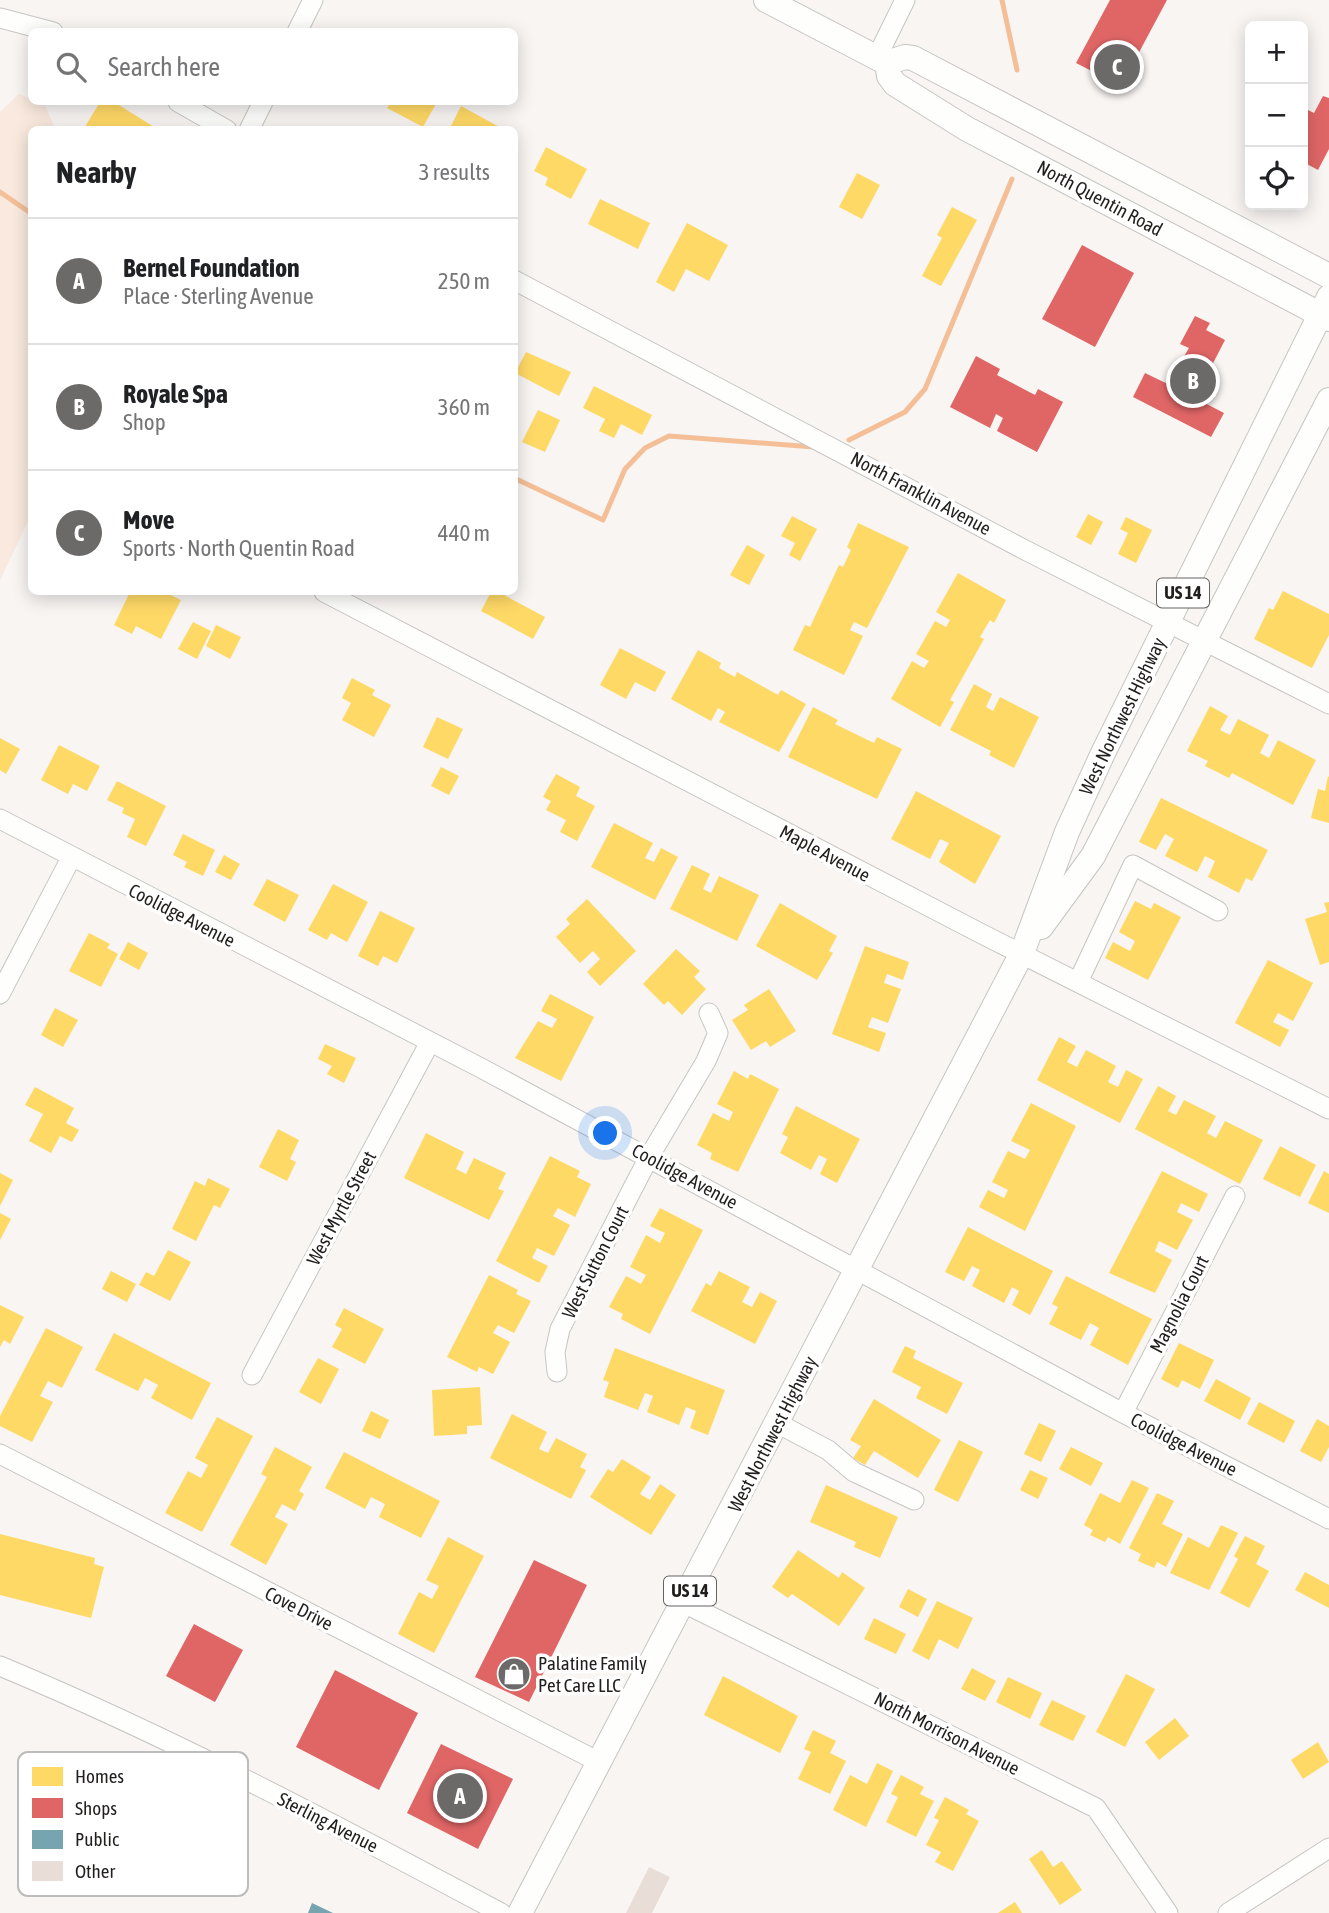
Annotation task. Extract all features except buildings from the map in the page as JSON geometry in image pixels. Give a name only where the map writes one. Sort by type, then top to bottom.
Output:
[{"type":"main road","name":"North Quentin Road","points":[[766,0],[882,60],[913,58],[1329,276]]},
{"type":"main road","name":"North Quentin Road","points":[[882,60],[895,84],[967,129],[1326,310]]},
{"type":"main road","name":"West Northwest Highway","points":[[520,1913],[1022,953],[1067,832],[1168,622],[1326,310]]},
{"type":"main road","name":"West Northwest Highway","points":[[1022,953],[1093,856],[1329,400]]},
{"type":"street","points":[[299,28],[313,0]]},
{"type":"street","points":[[882,60],[905,0]]},
{"type":"street","points":[[0,18],[39,28]]},
{"type":"street","points":[[183,105],[220,126]]},
{"type":"street","points":[[251,126],[262,105]]},
{"type":"street","name":"North Franklin Avenue","points":[[518,282],[1329,704]]},
{"type":"street","name":"Maple Avenue","points":[[330,595],[1329,1109]]},
{"type":"street","name":"Coolidge Avenue","points":[[0,819],[430,1041],[858,1268],[1123,1413],[1329,1519]]},
{"type":"street","points":[[0,994],[71,858]]},
{"type":"street","points":[[1078,982],[1133,865],[1218,911]]},
{"type":"street","name":"West Sutton Court","points":[[557,1372],[555,1352],[560,1329],[649,1157],[706,1061],[718,1033],[709,1013]]},
{"type":"street","name":"West Myrtle Street","points":[[252,1375],[430,1041]]},
{"type":"street","name":"Magnolia Court","points":[[1123,1413],[1235,1196]]},
{"type":"street","points":[[777,1423],[828,1451],[854,1472],[914,1500]]},
{"type":"street","name":"Cove Drive","points":[[0,1454],[599,1762]]},
{"type":"street","name":"North Morrison Avenue","points":[[684,1603],[1096,1808],[1168,1913]]},
{"type":"street","name":"Sterling Avenue","points":[[0,1666],[114,1713],[192,1752]]},
{"type":"street","name":"Sterling Avenue","points":[[248,1780],[501,1913]]},
{"type":"street","points":[[1228,1913],[1329,1848]]},
{"type":"shaded area","points":[[19,94],[28,98],[28,105],[45,105],[54,126],[28,126],[28,521],[0,580],[0,112]]},
{"type":"waterway","points":[[1002,0],[1017,70]]},
{"type":"waterway","points":[[849,440],[905,412],[925,389],[1012,179]]},
{"type":"waterway","points":[[0,192],[28,211]]},
{"type":"waterway","points":[[518,480],[603,520],[625,469],[645,448],[669,436],[814,447]]},
{"type":"place","name":"Move","points":[[1117,67]]},
{"type":"place","name":"Royale Spa","points":[[1193,381]]},
{"type":"place","name":"Palatine Family Pet Care LLC","points":[[514,1674]]},
{"type":"place","name":"Bernel Foundation","points":[[460,1796]]}]
